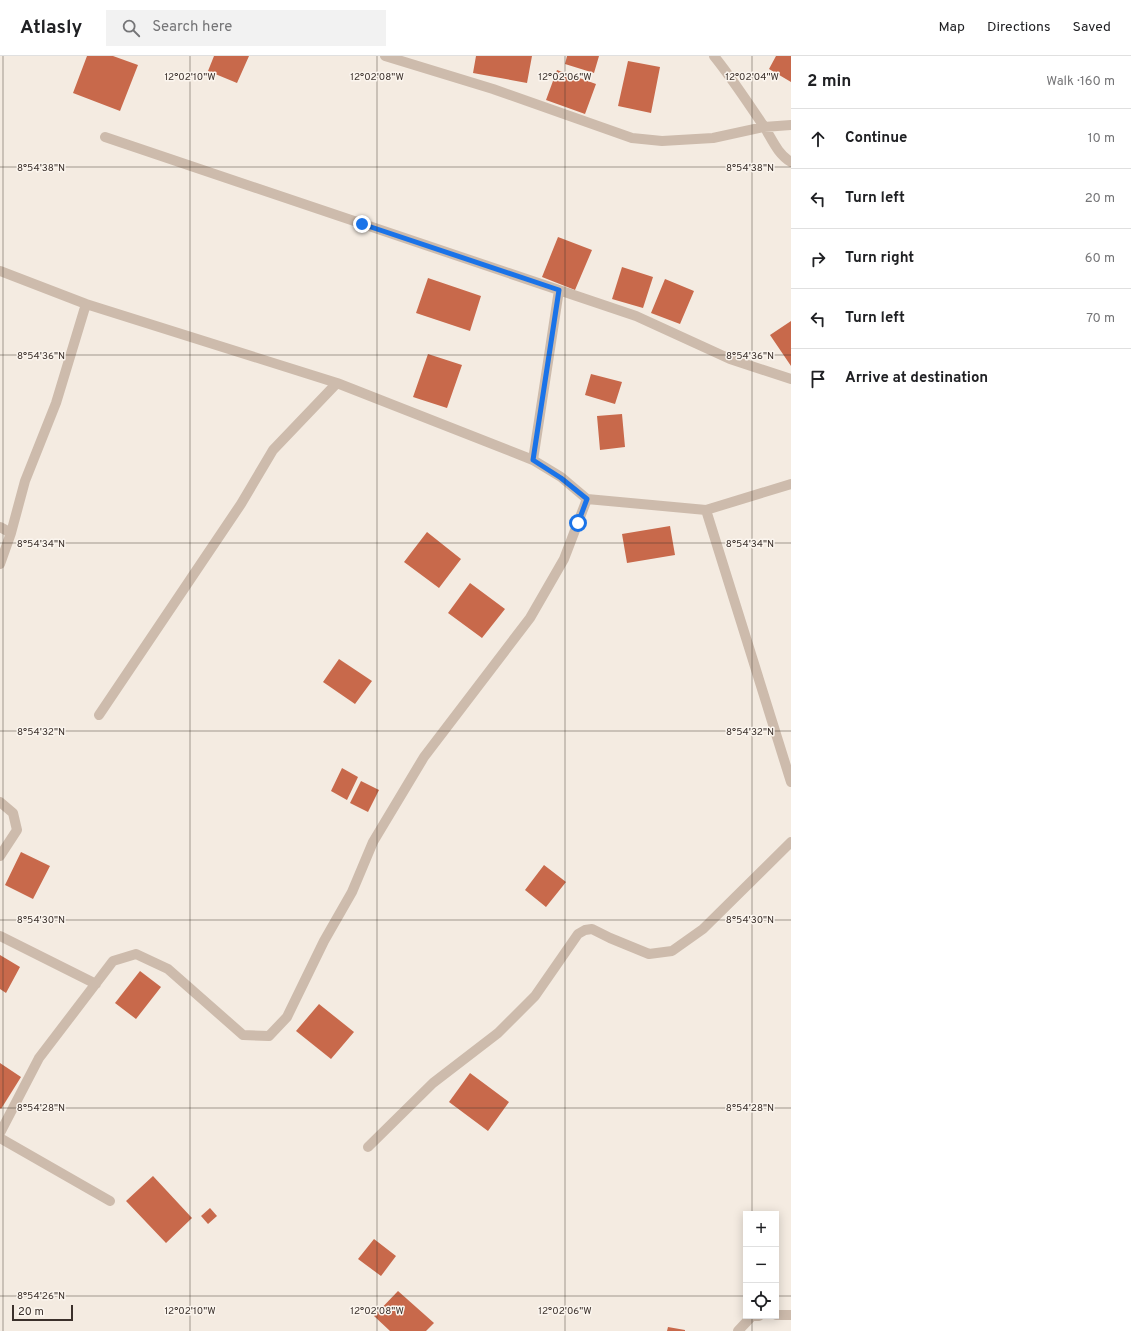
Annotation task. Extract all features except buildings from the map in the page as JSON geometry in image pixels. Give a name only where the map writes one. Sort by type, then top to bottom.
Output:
[{"type":"street","points":[[385,56],[493,89],[632,138],[662,141],[714,138],[764,127],[791,125]]},
{"type":"street","points":[[714,56],[731,78],[764,127],[773,144],[784,157],[791,162]]},
{"type":"street","points":[[105,137],[636,316],[730,359],[791,379]]},
{"type":"street","points":[[0,271],[86,304],[337,383],[533,460],[561,478],[587,499],[706,510],[791,484]]},
{"type":"street","points":[[533,460],[559,290]]},
{"type":"street","points":[[0,564],[11,533],[25,481],[56,403],[86,304]]},
{"type":"street","points":[[100,715],[241,504],[273,450],[337,383]]},
{"type":"street","points":[[0,1133],[38,1058],[113,961],[136,954],[168,969],[243,1035],[269,1036],[287,1017],[324,941],[352,892],[373,842],[424,757],[530,618],[564,559],[587,499]]},
{"type":"street","points":[[706,510],[791,782]]},
{"type":"street","points":[[0,527],[11,533]]},
{"type":"street","points":[[0,802],[13,813],[17,830],[0,856]]},
{"type":"street","points":[[368,1147],[433,1083],[498,1032],[535,996],[578,934],[585,930],[592,929],[650,954],[672,951],[703,929],[791,842]]},
{"type":"street","points":[[0,936],[96,984]]},
{"type":"street","points":[[0,1138],[110,1201]]},
{"type":"street","points":[[779,1315],[791,1314]]},
{"type":"street","points":[[738,1331],[749,1319]]},
{"type":"route","points":[[362,224],[559,290],[533,460],[561,478],[587,499],[578,523]]}]
